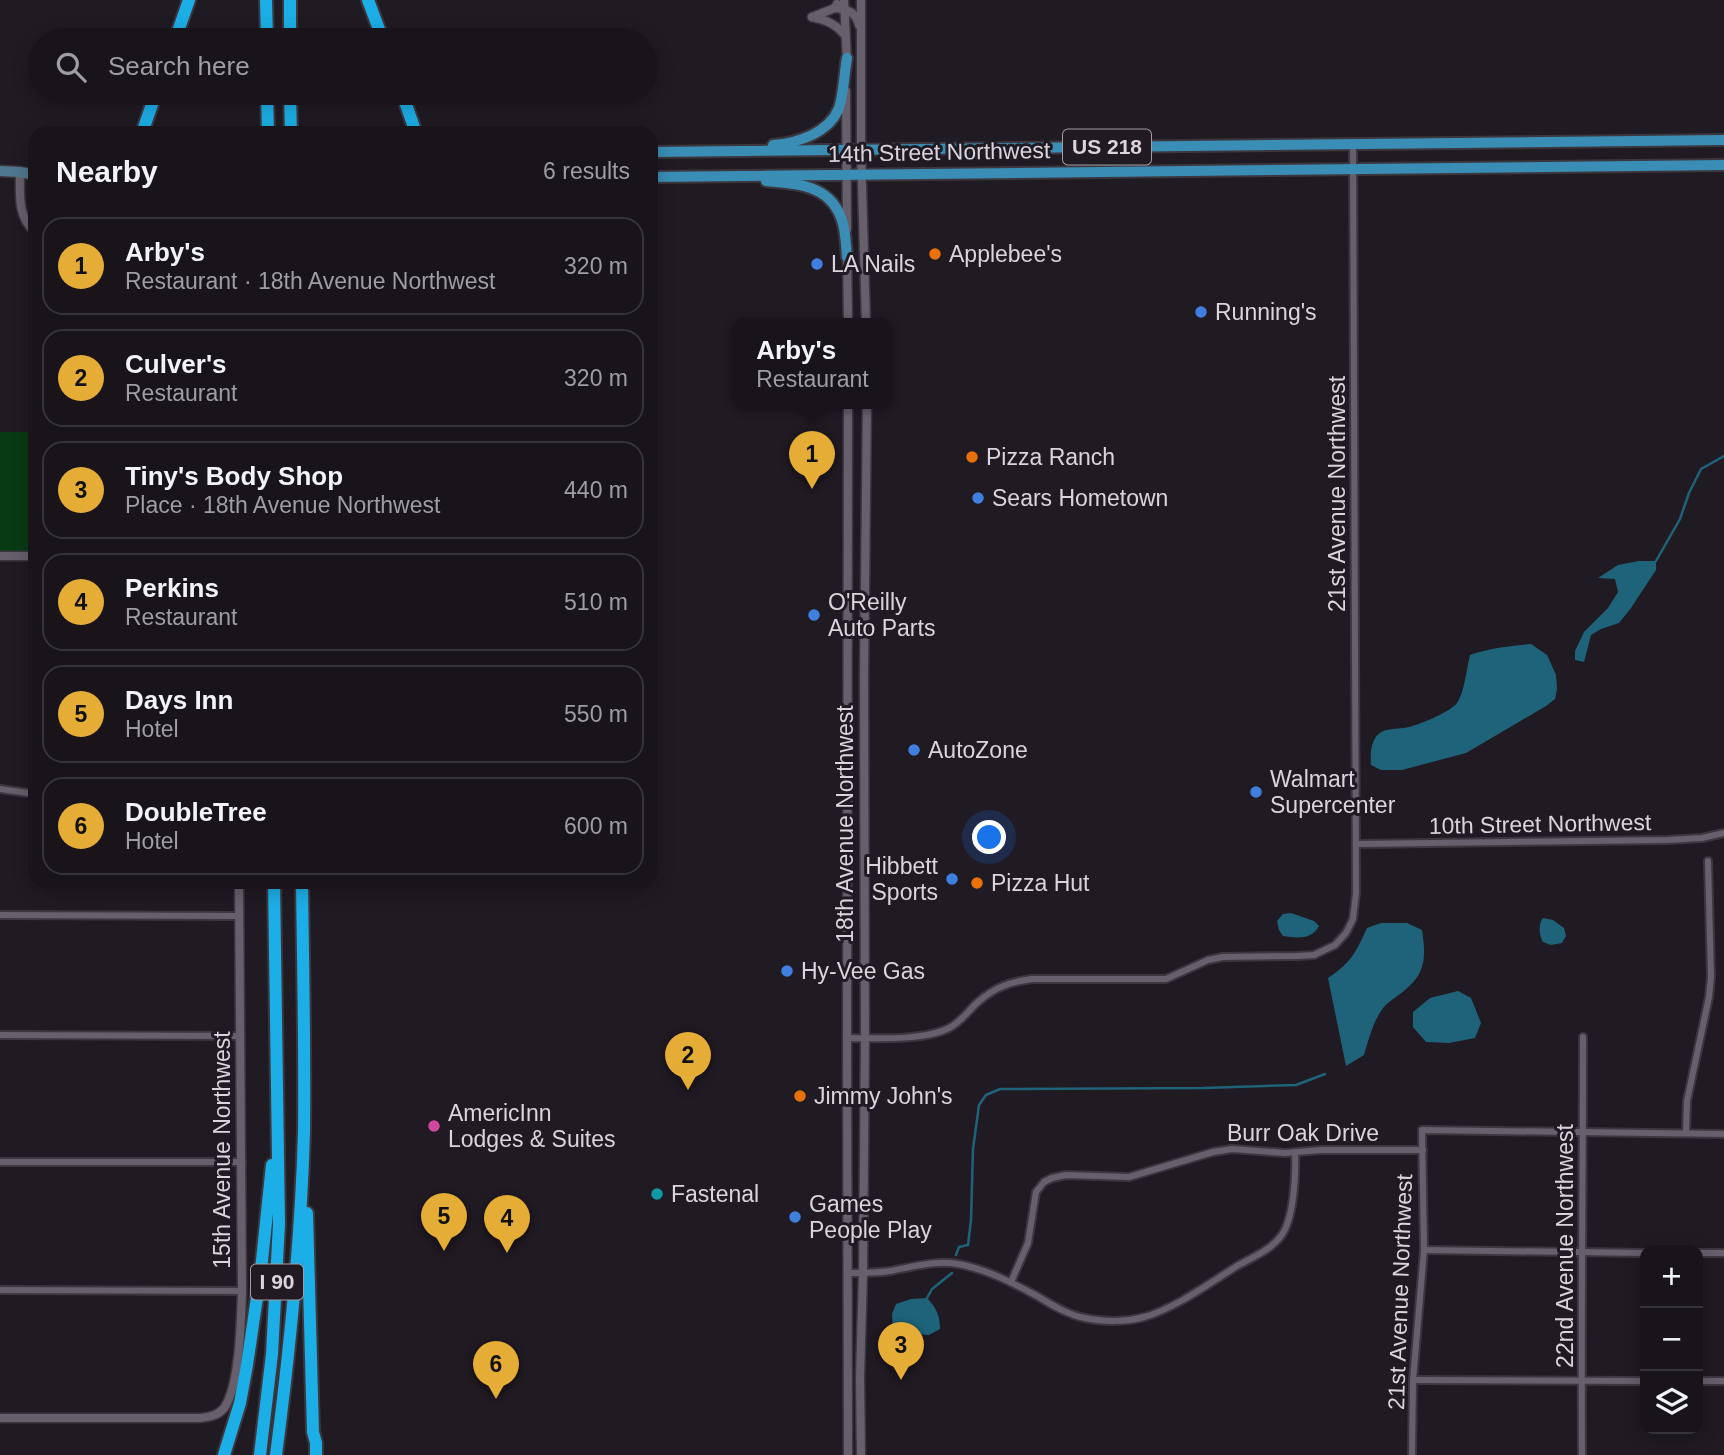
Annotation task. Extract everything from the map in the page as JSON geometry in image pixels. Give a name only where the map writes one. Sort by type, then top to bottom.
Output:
[{"type":"highway","points":[[179,28],[189,0]]},
{"type":"highway","points":[[266,0],[267,28]]},
{"type":"highway","points":[[290,0],[290,28]]},
{"type":"highway","points":[[368,0],[378,28]]},
{"type":"highway","points":[[144,126],[152,105]]},
{"type":"highway","points":[[267,105],[268,126]]},
{"type":"highway","points":[[290,105],[291,126]]},
{"type":"highway","points":[[406,105],[414,126]]},
{"type":"highway","name":"I 90","points":[[260,1455],[272,1354],[279,1193],[274,889]]},
{"type":"highway","name":"I 90","points":[[276,1455],[292,1321],[301,1200],[304,1133],[302,889]]},
{"type":"highway","points":[[227,1455],[242,1392],[261,1270],[277,1109]]},
{"type":"highway","points":[[304,1133],[313,1432],[310,1455]]},
{"type":"highway","points":[[313,1432],[316,1455]]},
{"type":"main road","points":[[711,151],[779,145],[803,139],[823,129],[833,119],[839,107],[847,58]]},
{"type":"main road","name":"US 218","points":[[1353,144],[1724,140]]},
{"type":"main road","name":"14th Street Northwest","points":[[658,152],[1353,144]]},
{"type":"main road","name":"US 218","points":[[1353,168],[1724,165]]},
{"type":"main road","name":"14th Street Northwest","points":[[658,177],[1353,168]]},
{"type":"main road","points":[[20,172],[28,170]]},
{"type":"main road","points":[[0,172],[28,174]]},
{"type":"main road","points":[[711,176],[777,182],[817,190],[837,209],[843,224],[847,257]]},
{"type":"street","points":[[861,0],[861,150],[866,318]]},
{"type":"street","points":[[843,3],[858,18],[861,31]]},
{"type":"street","points":[[843,3],[813,17],[827,20],[845,35]]},
{"type":"street","points":[[843,3],[847,58],[848,318]]},
{"type":"street","name":"21st Avenue Northwest","points":[[847,1038],[914,1036],[942,1031],[957,1022],[994,989],[1011,982],[1032,979],[1166,979],[1208,960],[1223,957],[1306,956],[1323,952],[1343,937],[1353,919],[1356,894],[1353,144]]},
{"type":"street","points":[[20,172],[20,205],[28,226]]},
{"type":"street","name":"18th Avenue Northwest","points":[[848,409],[848,1455]]},
{"type":"street","name":"18th Avenue Northwest","points":[[860,1455],[865,1038],[864,676],[867,409]]},
{"type":"street","points":[[0,556],[28,556]]},
{"type":"street","points":[[0,789],[28,794]]},
{"type":"street","name":"10th Street Northwest","points":[[1356,844],[1667,840],[1702,838],[1724,833]]},
{"type":"street","points":[[1686,1133],[1687,1101],[1711,977],[1709,860]]},
{"type":"street","name":"15th Avenue Northwest","points":[[0,1418],[200,1418],[218,1414],[224,1409],[233,1386],[242,1291],[239,889]]},
{"type":"street","points":[[0,915],[239,916]]},
{"type":"street","points":[[0,1035],[241,1036]]},
{"type":"street","name":"22nd Avenue Northwest","points":[[1582,1455],[1583,1037]]},
{"type":"street","name":"21st Avenue Northwest","points":[[1412,1455],[1413,1380],[1424,1250],[1422,1130],[1584,1132]]},
{"type":"street","points":[[1584,1132],[1724,1134]]},
{"type":"street","name":"Burr Oak Drive","points":[[1011,1282],[1028,1243],[1036,1192],[1052,1178],[1066,1175],[1129,1177],[1232,1149],[1295,1153],[1321,1150],[1423,1150]]},
{"type":"street","points":[[847,1273],[888,1271],[947,1262],[1011,1282],[1081,1318],[1129,1320],[1144,1317],[1204,1287],[1279,1239],[1289,1217],[1295,1181],[1295,1153]]},
{"type":"street","points":[[0,1162],[242,1163]]},
{"type":"street","points":[[1424,1250],[1640,1253]]},
{"type":"street","points":[[1703,1253],[1724,1253]]},
{"type":"street","points":[[0,1290],[242,1291]]},
{"type":"street","points":[[848,1378],[860,1377]]},
{"type":"street","points":[[1413,1380],[1640,1381]]},
{"type":"street","points":[[1703,1381],[1724,1381]]},
{"type":"green space","points":[[0,432],[28,432],[28,556],[0,556]]},
{"type":"water","points":[[1656,561],[1656,570],[1619,623],[1591,635],[1584,662],[1575,660],[1575,651],[1584,632],[1608,608],[1618,592],[1615,579],[1598,578],[1618,565]]},
{"type":"water","points":[[1531,644],[1547,655],[1556,675],[1555,699],[1546,706],[1466,753],[1402,770],[1381,770],[1371,765],[1373,744],[1382,732],[1421,723],[1442,714],[1457,703],[1470,655]]},
{"type":"water","points":[[1291,913],[1314,921],[1319,926],[1308,936],[1283,936],[1277,921],[1283,914]]},
{"type":"water","points":[[1543,918],[1553,920],[1564,928],[1566,936],[1562,943],[1551,945],[1543,942],[1540,923]]},
{"type":"water","points":[[1381,923],[1407,923],[1422,930],[1423,963],[1412,984],[1385,1005],[1372,1030],[1364,1055],[1346,1066],[1328,978],[1352,956],[1367,928]]},
{"type":"water","points":[[1458,991],[1471,998],[1481,1023],[1475,1038],[1449,1043],[1426,1042],[1413,1027],[1413,1012],[1430,998]]},
{"type":"water","points":[[927,1298],[937,1312],[940,1329],[929,1335],[893,1332],[892,1314],[896,1304]]},
{"type":"waterway","points":[[1656,561],[1680,519],[1701,469],[1724,456]]},
{"type":"waterway","points":[[956,1255],[959,1247],[968,1245],[973,1149],[979,1105],[986,1095],[1000,1089],[1296,1085],[1325,1074]]},
{"type":"waterway","points":[[927,1298],[932,1289],[952,1273]]},
{"type":"place","name":"Applebee's","points":[[935,254]]},
{"type":"place","name":"LA Nails","points":[[817,264]]},
{"type":"place","name":"Running's","points":[[1201,312]]},
{"type":"place","name":"Pizza Ranch","points":[[972,457]]},
{"type":"place","name":"Arby's","points":[[812,489]]},
{"type":"place","name":"Sears Hometown","points":[[978,498]]},
{"type":"place","name":"O'Reilly Auto Parts","points":[[814,615]]},
{"type":"place","name":"AutoZone","points":[[914,750]]},
{"type":"place","name":"Walmart Supercenter","points":[[1256,792]]},
{"type":"place","name":"Hibbett Sports","points":[[952,879]]},
{"type":"place","name":"Pizza Hut","points":[[977,883]]},
{"type":"place","name":"Hy-Vee Gas","points":[[787,971]]},
{"type":"place","name":"Culver's","points":[[688,1090]]},
{"type":"place","name":"Jimmy John's","points":[[800,1096]]},
{"type":"place","name":"AmericInn Lodges & Suites","points":[[434,1126]]},
{"type":"place","name":"Fastenal","points":[[657,1194]]},
{"type":"place","name":"Games People Play","points":[[795,1217]]},
{"type":"place","name":"Days Inn","points":[[444,1251]]},
{"type":"place","name":"Perkins","points":[[507,1253]]},
{"type":"place","name":"Tiny's Body Shop","points":[[901,1380]]},
{"type":"place","name":"DoubleTree","points":[[496,1399]]}]
